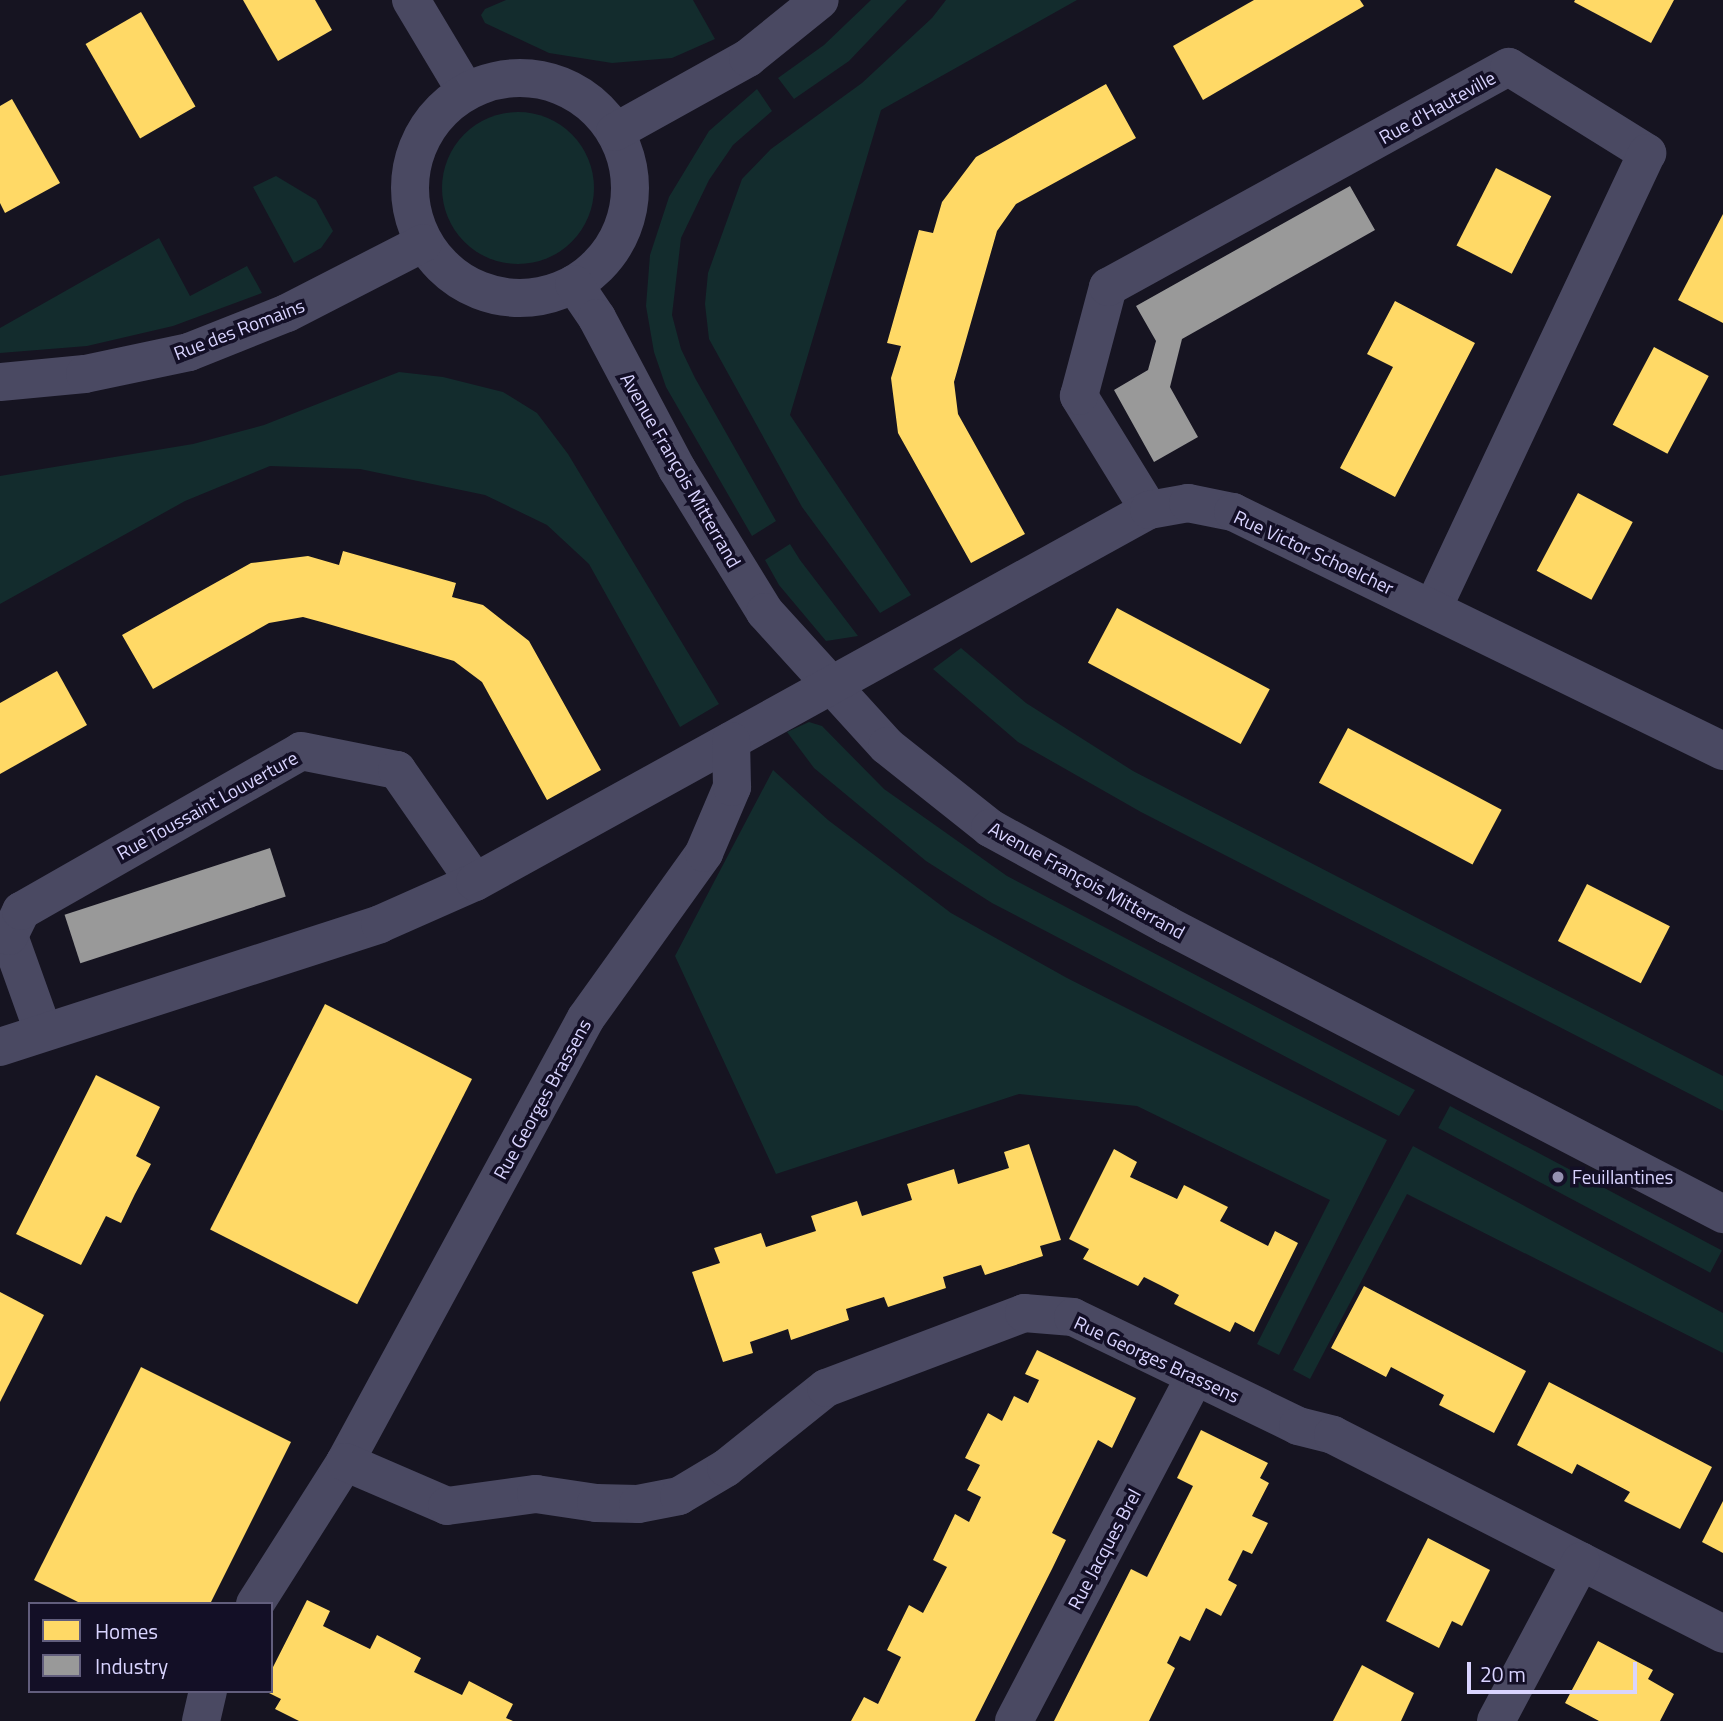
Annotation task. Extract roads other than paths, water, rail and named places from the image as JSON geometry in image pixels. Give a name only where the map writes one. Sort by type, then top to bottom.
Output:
[{"type":"street","points":[[411,0],[466,92]]},
{"type":"street","points":[[615,132],[748,58],[820,0]]},
{"type":"street","name":"Rue d'Hauteville","points":[[1149,510],[1079,396],[1108,287],[1509,67],[1647,153],[1433,608]]},
{"type":"street","points":[[506,79],[548,82],[586,100],[615,132],[629,173],[626,216],[619,237],[607,255],[574,284],[552,294],[527,298],[491,295],[457,279],[438,263],[423,243],[412,216],[409,188],[413,159],[424,133],[442,110],[466,92],[506,79]]},
{"type":"street","name":"Rue des Romains","points":[[0,382],[85,374],[189,352],[288,313],[423,243]]},
{"type":"street","name":"Avenue François Mitterrand","points":[[574,284],[597,318],[677,469],[765,612],[887,746],[990,828],[1167,925],[1723,1214]]},
{"type":"street","name":"Rue Victor Schoelcher","points":[[832,686],[1149,510],[1188,503],[1233,512],[1723,751]]},
{"type":"street","points":[[0,1047],[380,924],[475,882],[832,686]]},
{"type":"street","name":"Rue Georges Brassens","points":[[257,1602],[345,1462],[586,1018],[705,853],[732,787],[731,741]]},
{"type":"street","name":"Rue Toussaint Louverture","points":[[43,1031],[9,936],[21,911],[301,751],[397,770],[475,882]]},
{"type":"street","name":"Rue Georges Brassens","points":[[345,1462],[447,1506],[536,1494],[596,1503],[638,1504],[679,1496],[726,1468],[826,1388],[1024,1313],[1073,1317],[1194,1378],[1298,1426],[1333,1435],[1723,1634]]},
{"type":"street","name":"Rue Jacques Brel","points":[[1014,1721],[1194,1378]]},
{"type":"street","points":[[1496,1721],[1581,1561]]},
{"type":"street","points":[[201,1721],[208,1693]]},
{"type":"place","name":"Feuillantines","points":[[1558,1177]]}]
